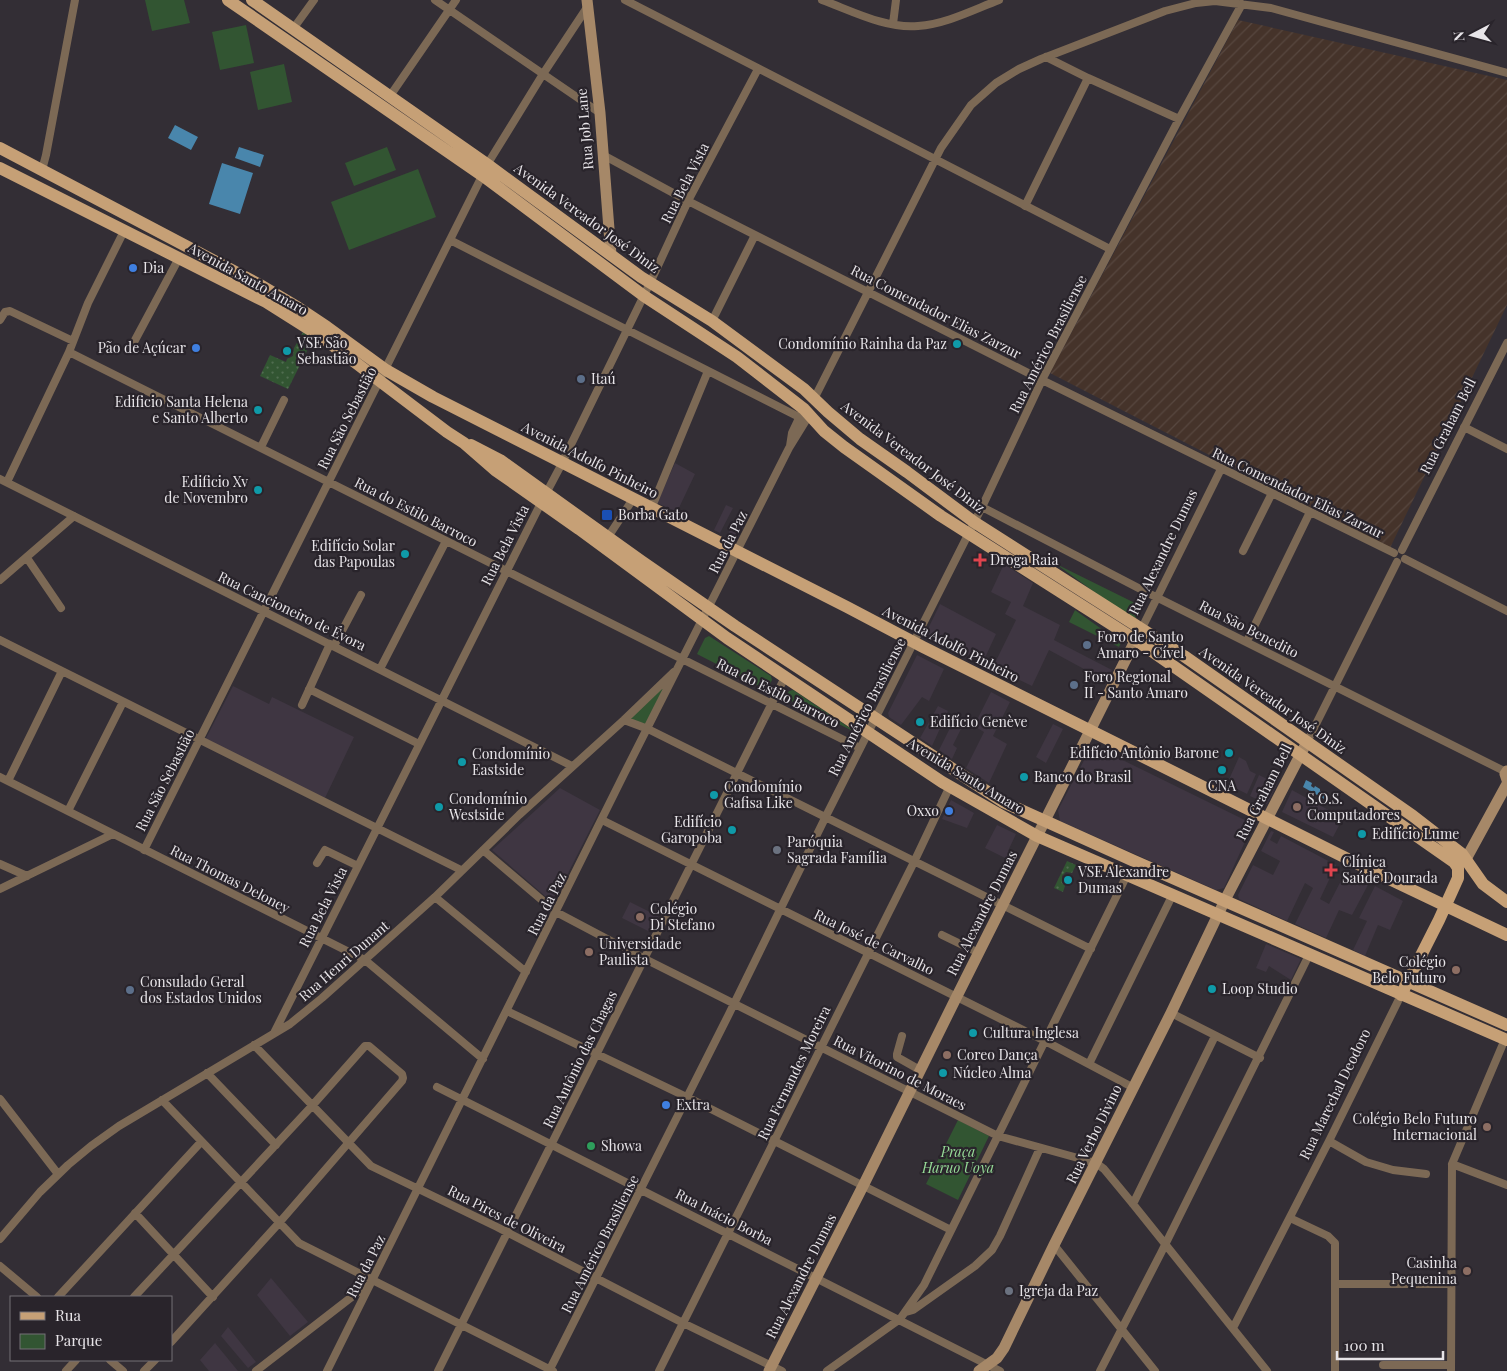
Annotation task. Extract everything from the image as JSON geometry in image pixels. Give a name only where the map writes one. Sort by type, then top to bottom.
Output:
[{"type":"main road","name":"Avenida Vereador José Diniz","points":[[228,0],[485,170],[650,283],[712,321],[796,383],[860,439],[974,522],[1139,635],[1300,755],[1454,862],[1458,871]]},
{"type":"main road","name":"Avenida Vereador José Diniz","points":[[252,0],[390,96],[644,296],[737,356],[844,447],[967,534],[1139,635],[1184,656],[1452,845],[1466,859],[1483,884],[1507,902]]},
{"type":"main road","name":"Avenida Santo Amaro","points":[[0,148],[297,306],[447,432],[464,443],[483,461],[608,537],[792,664],[1003,802],[1507,1025]]},
{"type":"main road","name":"Avenida Santo Amaro","points":[[0,168],[266,302],[382,376]]},
{"type":"main road","name":"Avenida Adolfo Pinheiro","points":[[382,376],[433,397],[847,607],[914,643],[1371,871],[1507,935]]},
{"type":"main road","name":"Avenida Santo Amaro","points":[[543,498],[702,620],[785,677],[950,786],[1038,836],[1309,956],[1506,1040]]},
{"type":"main road","points":[[785,677],[792,664]]},
{"type":"main road","name":"Rua Marechal Deodoro","points":[[1401,995],[1446,906],[1458,878],[1458,871]]},
{"type":"street","points":[[42,170],[75,0]]},
{"type":"street","points":[[293,29],[314,0]]},
{"type":"street","points":[[435,0],[600,113]]},
{"type":"street","points":[[390,96],[456,0]]},
{"type":"street","points":[[625,0],[1110,249]]},
{"type":"street","points":[[822,0],[893,24],[910,27],[927,25],[999,0]]},
{"type":"street","points":[[893,24],[896,0]]},
{"type":"street","points":[[814,399],[936,159],[955,126],[981,95],[1005,77],[1046,57],[1165,10],[1196,3],[1216,1],[1271,8],[1507,73]]},
{"type":"street","name":"Rua São Sebastião","points":[[144,850],[485,170],[588,3]]},
{"type":"street","name":"Rua Job Lane","points":[[588,3],[600,113],[611,255]]},
{"type":"street","name":"Rua Américo Brasiliense","points":[[551,1370],[734,1004],[824,818],[914,643],[967,534],[982,508],[1042,380],[1179,118],[1242,4]]},
{"type":"street","points":[[1046,57],[1088,78],[1179,118]]},
{"type":"street","name":"Rua Bela Vista","points":[[274,1033],[562,462],[644,296],[688,201],[758,69]]},
{"type":"street","points":[[1025,206],[1088,78]]},
{"type":"street","name":"Rua Comendador Elias Zarzur","points":[[603,155],[688,201],[1042,380],[1398,555]]},
{"type":"street","points":[[3,480],[69,352],[88,303],[124,231]]},
{"type":"street","points":[[712,321],[755,235]]},
{"type":"street","points":[[450,240],[708,371],[804,414]]},
{"type":"street","points":[[134,342],[179,258]]},
{"type":"street","points":[[0,320],[5,312],[10,311],[73,341]]},
{"type":"street","name":"Rua Graham Bell","points":[[1225,900],[1307,742],[1398,555],[1507,343]]},
{"type":"street","name":"Rua do Estilo Barroco","points":[[69,352],[860,748]]},
{"type":"street","points":[[651,508],[708,371]]},
{"type":"street","points":[[261,448],[284,400]]},
{"type":"street","name":"Rua da Paz","points":[[327,1371],[702,620],[789,448],[798,436],[804,414]]},
{"type":"street","points":[[1464,427],[1507,449]]},
{"type":"street","name":"Rua Alexandre Dumas","points":[[774,1369],[920,1070],[1221,469]]},
{"type":"street","name":"Rua Cancioneiro de Évora","points":[[3,480],[572,766]]},
{"type":"street","points":[[1243,551],[1272,493]]},
{"type":"street","points":[[608,537],[633,500]]},
{"type":"street","name":"Rua São Benedito","points":[[982,508],[1507,774]]},
{"type":"street","points":[[1246,642],[1310,512]]},
{"type":"street","points":[[0,580],[74,516]]},
{"type":"street","points":[[380,668],[446,541]]},
{"type":"street","points":[[1398,555],[1402,562],[1405,559],[1507,611]]},
{"type":"street","points":[[27,558],[61,608]]},
{"type":"street","points":[[302,705],[332,645],[361,595]]},
{"type":"street","points":[[1,643],[124,702],[461,870]]},
{"type":"street","name":"Rua Henri Dunant","points":[[0,1239],[40,1192],[91,1146],[119,1126],[290,1024],[322,998],[435,897],[519,814],[679,668]]},
{"type":"street","points":[[4,779],[62,672]]},
{"type":"street","name":"Rua Antônio das Chagas","points":[[438,1371],[785,677]]},
{"type":"street","points":[[309,689],[419,744]]},
{"type":"street","points":[[68,812],[124,702]]},
{"type":"street","points":[[624,720],[648,729],[1091,950]]},
{"type":"street","name":"Rua Thomas Deloney","points":[[4,779],[365,960],[483,1060]]},
{"type":"street","points":[[1466,859],[1507,784]]},
{"type":"street","name":"Rua Fernandes Moreira","points":[[659,1371],[914,862],[950,786]]},
{"type":"street","name":"Rua José de Carvalho","points":[[602,820],[1045,1041],[1134,1088]]},
{"type":"street","points":[[0,889],[113,834]]},
{"type":"street","points":[[317,863],[325,850],[358,866]]},
{"type":"street","name":"Rua Vitorino de Moraes","points":[[483,850],[556,912],[643,958],[998,1136],[1096,1163]]},
{"type":"street","points":[[0,864],[27,876]]},
{"type":"street","points":[[827,1371],[900,1319],[924,1285],[1127,875]]},
{"type":"street","points":[[1089,1064],[1172,896]]},
{"type":"street","points":[[435,897],[526,972]]},
{"type":"street","name":"Rua Verbo Divino","points":[[984,1368],[1004,1348],[1172,1013],[1225,900]]},
{"type":"street","points":[[942,935],[979,953]]},
{"type":"street","points":[[1100,1371],[1260,1058],[1309,956]]},
{"type":"street","name":"Rua Marechal Deodoro","points":[[1233,1328],[1401,995]]},
{"type":"street","points":[[507,1011],[687,1097],[951,1230]]},
{"type":"street","points":[[1172,1013],[1260,1058]]},
{"type":"street","points":[[902,1036],[897,1054],[898,1057],[920,1070]]},
{"type":"street","points":[[1133,1204],[1215,1036]]},
{"type":"street","points":[[1383,1365],[1451,1368],[1452,1164],[1506,1040]]},
{"type":"street","name":"Rua Pires de Oliveira","points":[[254,1045],[311,1107],[371,1166],[774,1369]]},
{"type":"street","points":[[135,1296],[174,1256],[364,1047],[369,1046],[402,1074],[402,1081],[348,1144],[172,1341]]},
{"type":"street","points":[[207,1073],[276,1144]]},
{"type":"street","name":"Rua Inácio Borba","points":[[437,1087],[900,1319],[984,1368],[1000,1371]]},
{"type":"street","points":[[0,1099],[58,1174]]},
{"type":"street","points":[[162,1100],[299,1243],[551,1370]]},
{"type":"street","points":[[1329,1141],[1366,1162],[1393,1170],[1426,1174]]},
{"type":"street","points":[[59,1296],[201,1142]]},
{"type":"street","points":[[906,1312],[913,1310],[975,1266],[992,1250],[1040,1148]]},
{"type":"street","points":[[1096,1163],[1104,1169],[1166,1244],[1267,1371]]},
{"type":"street","points":[[1452,1164],[1507,1185]]},
{"type":"street","points":[[135,1214],[213,1297]]},
{"type":"street","points":[[1290,1218],[1334,1240],[1336,1246],[1335,1371]]},
{"type":"street","points":[[1054,1245],[1156,1371]]},
{"type":"street","points":[[0,1266],[36,1296]]},
{"type":"street","points":[[256,1371],[373,1281]]},
{"type":"street","points":[[1336,1284],[1450,1284]]},
{"type":"street","points":[[924,1285],[926,1293],[933,1296]]},
{"type":"street","points":[[66,1371],[75,1361]]},
{"type":"street","points":[[111,1361],[123,1371]]},
{"type":"street","points":[[144,1371],[154,1361]]},
{"type":"shaded area","points":[[1238,20],[1507,80],[1507,305],[1390,548],[1050,373]]},
{"type":"shaded area","points":[[675,463],[695,474],[677,512],[657,503]]},
{"type":"shaded area","points":[[726,505],[733,508],[720,533],[714,530]]},
{"type":"shaded area","points":[[739,512],[746,515],[734,540],[727,536]]},
{"type":"shaded area","points":[[1004,564],[1033,583],[1023,606],[1060,625],[1054,640],[1112,670],[1106,681],[1049,650],[1032,686],[993,667],[1016,620],[1005,614],[1011,602],[991,592]]},
{"type":"shaded area","points":[[940,604],[996,634],[983,662],[926,633]]},
{"type":"shaded area","points":[[917,655],[944,669],[929,701],[922,697],[901,725],[889,717],[888,713]]},
{"type":"shaded area","points":[[233,686],[269,704],[272,697],[354,737],[325,798],[205,740]]},
{"type":"shaded area","points":[[991,692],[1010,702],[993,736],[1007,744],[989,783],[966,768],[984,732],[974,726]]},
{"type":"shaded area","points":[[938,706],[948,711],[932,746],[920,738]]},
{"type":"shaded area","points":[[956,716],[965,721],[953,745],[957,748],[952,759],[939,750]]},
{"type":"shaded area","points":[[1053,724],[1063,729],[1046,763],[1036,757]]},
{"type":"shaded area","points":[[1092,745],[1253,824],[1224,888],[1216,890],[1060,821],[1058,810]]},
{"type":"shaded area","points":[[1239,757],[1246,761],[1250,771],[1256,774],[1247,794],[1227,784]]},
{"type":"shaded area","points":[[1259,775],[1277,784],[1267,804],[1250,796]]},
{"type":"shaded area","points":[[560,788],[600,810],[554,901],[545,896],[492,850]]},
{"type":"shaded area","points":[[1292,790],[1343,818],[1333,837],[1282,812]]},
{"type":"shaded area","points":[[951,800],[974,813],[967,828],[942,819]]},
{"type":"shaded area","points":[[997,825],[1016,834],[1008,851],[1018,856],[1015,863],[985,848]]},
{"type":"shaded area","points":[[1271,831],[1274,832],[1270,840],[1277,844],[1281,836],[1336,865],[1320,899],[1329,904],[1346,871],[1369,883],[1352,915],[1339,910],[1326,938],[1295,924],[1313,888],[1305,883],[1287,921],[1239,899],[1238,895],[1253,865],[1273,875],[1280,861],[1261,851]]},
{"type":"shaded area","points":[[1375,886],[1403,901],[1390,930],[1378,925],[1365,956],[1353,950],[1367,921],[1359,918]]},
{"type":"shaded area","name":"Colégio Di Stefano","points":[[630,902],[658,916],[650,932],[622,918]]},
{"type":"shaded area","points":[[1266,944],[1301,959],[1291,980],[1269,966],[1266,972],[1256,968]]},
{"type":"shaded area","points":[[271,1278],[308,1322],[290,1336],[257,1295]]},
{"type":"shaded area","points":[[228,1327],[256,1362],[248,1368],[221,1336]]},
{"type":"shaded area","points":[[215,1343],[238,1371],[209,1371],[200,1360]]},
{"type":"green space","points":[[145,0],[184,0],[190,23],[152,31]]},
{"type":"green space","points":[[246,25],[254,63],[220,70],[212,32]]},
{"type":"green space","points":[[284,64],[292,102],[258,110],[250,72]]},
{"type":"green space","points":[[387,147],[396,170],[354,186],[345,163]]},
{"type":"green space","points":[[418,169],[436,217],[349,250],[331,202]]},
{"type":"green space","points":[[303,332],[313,339],[288,389],[260,376],[270,355],[286,362],[287,359],[293,356],[294,348]]},
{"type":"green space","points":[[1056,564],[1141,606],[1144,603],[1134,621]]},
{"type":"green space","points":[[1075,610],[1121,643],[1119,647],[1069,622]]},
{"type":"green space","points":[[709,636],[771,676],[772,680],[767,690],[697,654],[705,638]]},
{"type":"green space","points":[[670,681],[648,726],[627,719]]},
{"type":"green space","points":[[793,690],[857,733],[785,698],[789,691]]},
{"type":"green space","points":[[1067,861],[1076,865],[1072,873],[1066,872],[1062,876],[1062,883],[1065,886],[1063,892],[1054,888]]},
{"type":"green space","name":"Praça Haruo Uoya","points":[[958,1120],[989,1136],[958,1200],[926,1184]]},
{"type":"water","points":[[175,125],[198,137],[191,150],[168,138]]},
{"type":"water","points":[[239,147],[264,155],[260,167],[235,158]]},
{"type":"water","points":[[222,163],[253,173],[240,214],[209,204]]},
{"type":"water","points":[[1306,780],[1312,783],[1311,786],[1314,788],[1315,786],[1320,791],[1329,795],[1326,800],[1303,787]]},
{"type":"place","name":"Dia","points":[[133,268]]},
{"type":"place","name":"Condomínio Rainha da Paz","points":[[957,344]]},
{"type":"place","name":"Pão de Açúcar","points":[[196,348]]},
{"type":"place","name":"VSE São Sebastião","points":[[287,351]]},
{"type":"place","name":"Itaú","points":[[581,379]]},
{"type":"place","name":"Edificio Santa Helena e Santo Alberto","points":[[258,410]]},
{"type":"place","name":"Edificio Xv de Novembro","points":[[258,490]]},
{"type":"place","name":"Borba Gato","points":[[607,515]]},
{"type":"place","name":"Edifício Solar das Papoulas","points":[[405,554]]},
{"type":"place","name":"Droga Raia","points":[[980,560]]},
{"type":"place","name":"Foro de Santo Amaro - Cível","points":[[1087,645]]},
{"type":"place","name":"Foro Regional II - Santo Amaro","points":[[1074,685]]},
{"type":"place","name":"Edifício Genève","points":[[920,722]]},
{"type":"place","name":"Edifício Antônio Barone","points":[[1229,753]]},
{"type":"place","name":"Condomínio Eastside","points":[[462,762]]},
{"type":"place","name":"CNA","points":[[1222,770]]},
{"type":"place","name":"Banco do Brasil","points":[[1024,777]]},
{"type":"place","name":"Condomínio Gafisa Like","points":[[714,795]]},
{"type":"place","name":"Condomínio Westside","points":[[439,807]]},
{"type":"place","name":"S.O.S. Computadores","points":[[1297,807]]},
{"type":"place","name":"Oxxo","points":[[949,811]]},
{"type":"place","name":"Edifício Garopoba","points":[[732,830]]},
{"type":"place","name":"Edifício Lume","points":[[1362,834]]},
{"type":"place","name":"Paróquia Sagrada Família","points":[[777,850]]},
{"type":"place","name":"Clínica Saúde Dourada","points":[[1331,870]]},
{"type":"place","name":"VSE Alexandre Dumas","points":[[1068,880]]},
{"type":"place","name":"Colégio Di Stefano","points":[[640,917]]},
{"type":"place","name":"Universidade Paulista","points":[[589,952]]},
{"type":"place","name":"Colégio Belo Futuro","points":[[1456,970]]},
{"type":"place","name":"Loop Studio","points":[[1212,989]]},
{"type":"place","name":"Consulado Geral dos Estados Unidos","points":[[130,990]]},
{"type":"place","name":"Cultura Inglesa","points":[[973,1033]]},
{"type":"place","name":"Coreo Dança","points":[[947,1055]]},
{"type":"place","name":"Núcleo Alma","points":[[943,1073]]},
{"type":"place","name":"Extra","points":[[666,1105]]},
{"type":"place","name":"Colégio Belo Futuro Internacional","points":[[1487,1127]]},
{"type":"place","name":"Showa","points":[[591,1146]]},
{"type":"place","name":"Casinha Pequenina","points":[[1467,1271]]},
{"type":"place","name":"Igreja da Paz","points":[[1009,1291]]}]
